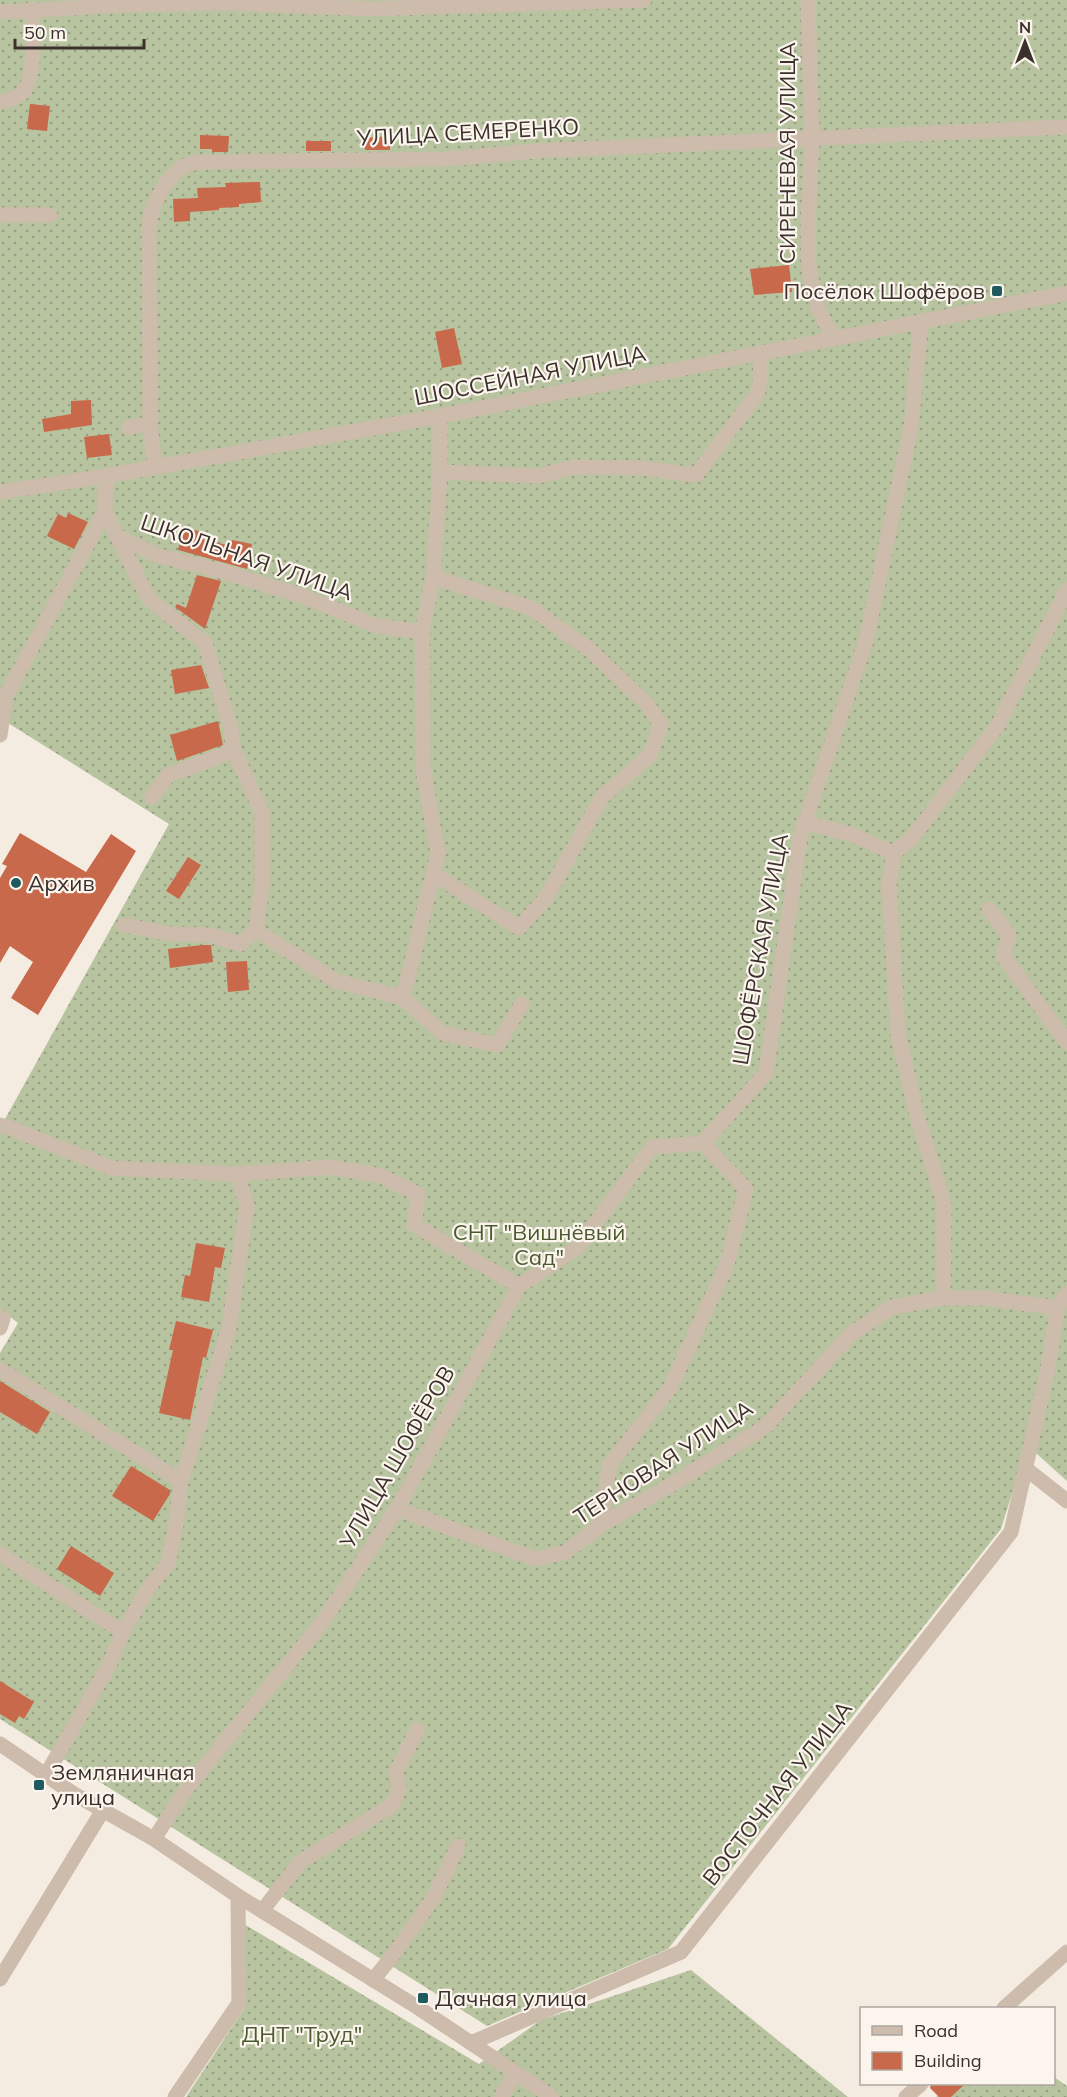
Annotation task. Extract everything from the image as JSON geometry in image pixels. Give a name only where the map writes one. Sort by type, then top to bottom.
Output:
[{"type":"street","points":[[0,12],[126,2],[227,3],[370,9],[422,4],[644,0]]},
{"type":"street","name":"СИРЕНЕВАЯ УЛИЦА","points":[[808,0],[812,138],[808,226],[810,270],[818,308],[833,338]]},
{"type":"street","points":[[0,102],[13,99],[22,93],[29,82],[32,9]]},
{"type":"street","name":"УЛИЦА СЕМЕРЕНКО","points":[[155,467],[150,424],[149,221],[163,188],[177,172],[187,165],[202,162],[448,159],[536,151],[1067,128]]},
{"type":"street","points":[[0,214],[50,214]]},
{"type":"street","name":"ШОССЕЙНАЯ УЛИЦА","points":[[0,492],[106,476],[440,416],[1067,293]]},
{"type":"street","name":"ШОФЁРСКАЯ УЛИЦА","points":[[703,1143],[766,1073],[800,837],[866,641],[911,427],[921,321]]},
{"type":"street","points":[[440,472],[538,476],[574,467],[641,468],[696,475],[757,394],[761,377],[760,352]]},
{"type":"street","points":[[403,998],[438,854],[423,769],[422,632],[433,577],[440,472],[440,416]]},
{"type":"street","points":[[128,427],[150,424]]},
{"type":"street","points":[[0,735],[6,696],[105,511],[106,476]]},
{"type":"street","name":"ШКОЛЬНАЯ УЛИЦА","points":[[105,511],[117,536],[156,555],[221,571],[292,593],[377,626],[422,632]]},
{"type":"street","points":[[117,536],[149,599],[205,643],[231,729],[234,750],[262,812],[262,885],[256,930],[240,944],[211,935],[170,934],[124,925]]},
{"type":"street","points":[[433,577],[531,608],[590,650],[648,704],[661,724],[650,755],[602,797],[546,898],[519,928],[434,874]]},
{"type":"street","points":[[943,1298],[944,1203],[917,1116],[898,1034],[889,884],[894,853],[912,838],[998,724],[1067,590]]},
{"type":"street","points":[[152,797],[168,775],[234,750]]},
{"type":"street","points":[[804,822],[852,835],[894,853]]},
{"type":"street","points":[[989,909],[1009,935],[1003,956],[1067,1041]]},
{"type":"street","points":[[256,930],[336,981],[403,998],[442,1033],[498,1045],[522,1004]]},
{"type":"street","points":[[5,1127],[111,1168],[237,1173],[331,1167],[381,1176],[418,1194],[414,1225],[519,1287]]},
{"type":"street","points":[[601,1525],[609,1466],[670,1389],[727,1264],[746,1189],[703,1143]]},
{"type":"street","name":"УЛИЦА ШОФЁРОВ","points":[[153,1839],[187,1788],[324,1620],[397,1509],[519,1287],[577,1248],[652,1147],[703,1143]]},
{"type":"street","points":[[46,1775],[108,1667],[123,1632],[147,1590],[168,1563],[176,1525],[181,1481],[229,1328],[247,1205],[237,1173]]},
{"type":"street","points":[[1067,1294],[1059,1308],[1025,1468],[1067,1501]]},
{"type":"street","name":"ТЕРНОВАЯ УЛИЦА","points":[[397,1509],[536,1559],[566,1552],[601,1525],[765,1426],[850,1335],[892,1307],[943,1298],[982,1298],[1059,1308]]},
{"type":"street","points":[[0,1317],[3,1319],[0,1328]]},
{"type":"street","points":[[0,1370],[181,1481]]},
{"type":"street","name":"ВОСТОЧНАЯ УЛИЦА","points":[[471,2043],[681,1952],[1011,1532],[1025,1468]]},
{"type":"street","points":[[0,1554],[123,1632]]},
{"type":"street","points":[[262,1911],[300,1862],[392,1805],[399,1789],[396,1772],[417,1730]]},
{"type":"street","points":[[0,1744],[46,1775],[153,1839],[552,2097]]},
{"type":"street","points":[[0,1979],[104,1810]]},
{"type":"street","points":[[373,1980],[434,1897],[458,1845]]},
{"type":"street","points":[[175,2097],[239,2003],[238,1896]]},
{"type":"street","points":[[1005,2007],[1067,1952]]},
{"type":"street","points":[[501,2097],[516,2073]]},
{"type":"street","points":[[906,2097],[920,2085]]},
{"type":"green space","name":"СНТ \"Вишнёвый Сад\"","points":[[0,0],[1067,0],[1067,1481],[1027,1445],[1001,1529],[668,1949],[487,2026],[0,1719],[0,1353],[18,1323],[0,1309],[0,1128],[169,824],[8,723],[0,734]]},
{"type":"green space","name":"ДНТ \"Труд\"","points":[[244,1924],[479,2064],[541,2020],[691,1970],[848,2097],[186,2097],[244,2009]]},
{"type":"green space","points":[[1055,2078],[1067,2086],[1067,2097],[936,2097],[950,2085],[1055,2085]]},
{"type":"building","points":[[30,104],[50,106],[47,131],[27,129]]},
{"type":"building","points":[[200,135],[229,136],[228,152],[200,149]]},
{"type":"building","points":[[390,136],[390,150],[365,150],[365,138]]},
{"type":"building","points":[[306,141],[331,141],[331,151],[306,151]]},
{"type":"building","points":[[260,182],[261,202],[239,204],[239,207],[219,208],[219,210],[190,212],[190,221],[174,222],[173,199],[198,198],[197,188],[226,187],[225,183]]},
{"type":"building","points":[[789,265],[792,292],[754,295],[750,269]]},
{"type":"building","points":[[454,328],[462,364],[442,368],[435,332]]},
{"type":"building","points":[[91,400],[92,425],[44,432],[42,419],[71,414],[71,401]]},
{"type":"building","points":[[109,434],[112,455],[87,458],[84,437]]},
{"type":"building","points":[[68,513],[88,522],[74,549],[47,536],[58,514],[66,518]]},
{"type":"building","points":[[183,528],[199,531],[198,538],[231,546],[232,540],[252,544],[247,569],[178,550]]},
{"type":"building","points":[[197,575],[221,581],[205,629],[175,607],[177,604],[186,608]]},
{"type":"building","points":[[201,665],[209,688],[175,694],[171,670]]},
{"type":"building","points":[[218,721],[223,745],[177,761],[170,735]]},
{"type":"building","points":[[20,833],[86,872],[111,834],[136,851],[38,1015],[11,998],[33,962],[10,946],[0,963],[0,878],[7,866],[2,864]]},
{"type":"building","points":[[188,857],[201,865],[179,899],[166,891]]},
{"type":"building","points":[[211,945],[213,962],[170,968],[168,949]]},
{"type":"building","points":[[247,961],[249,990],[228,992],[226,962]]},
{"type":"building","points":[[196,1243],[225,1248],[221,1268],[215,1267],[209,1302],[181,1297],[185,1275],[190,1276]]},
{"type":"building","points":[[176,1321],[213,1330],[206,1358],[203,1357],[190,1420],[159,1413],[173,1350],[169,1350]]},
{"type":"building","points":[[0,1381],[50,1412],[37,1434],[0,1412]]},
{"type":"building","points":[[131,1466],[170,1490],[170,1494],[153,1521],[112,1496]]},
{"type":"building","points":[[71,1546],[114,1573],[100,1596],[57,1569]]},
{"type":"building","points":[[0,1681],[34,1702],[24,1719],[19,1716],[15,1723],[0,1714]]},
{"type":"building","points":[[931,2085],[964,2085],[951,2097],[939,2097],[930,2088]]},
{"type":"place","name":"Посёлок Шофёров","points":[[997,291]]},
{"type":"place","name":"Архив","points":[[16,883]]},
{"type":"place","name":"Земляничная улица","points":[[39,1785]]},
{"type":"place","name":"Дачная улица","points":[[423,1998]]}]
